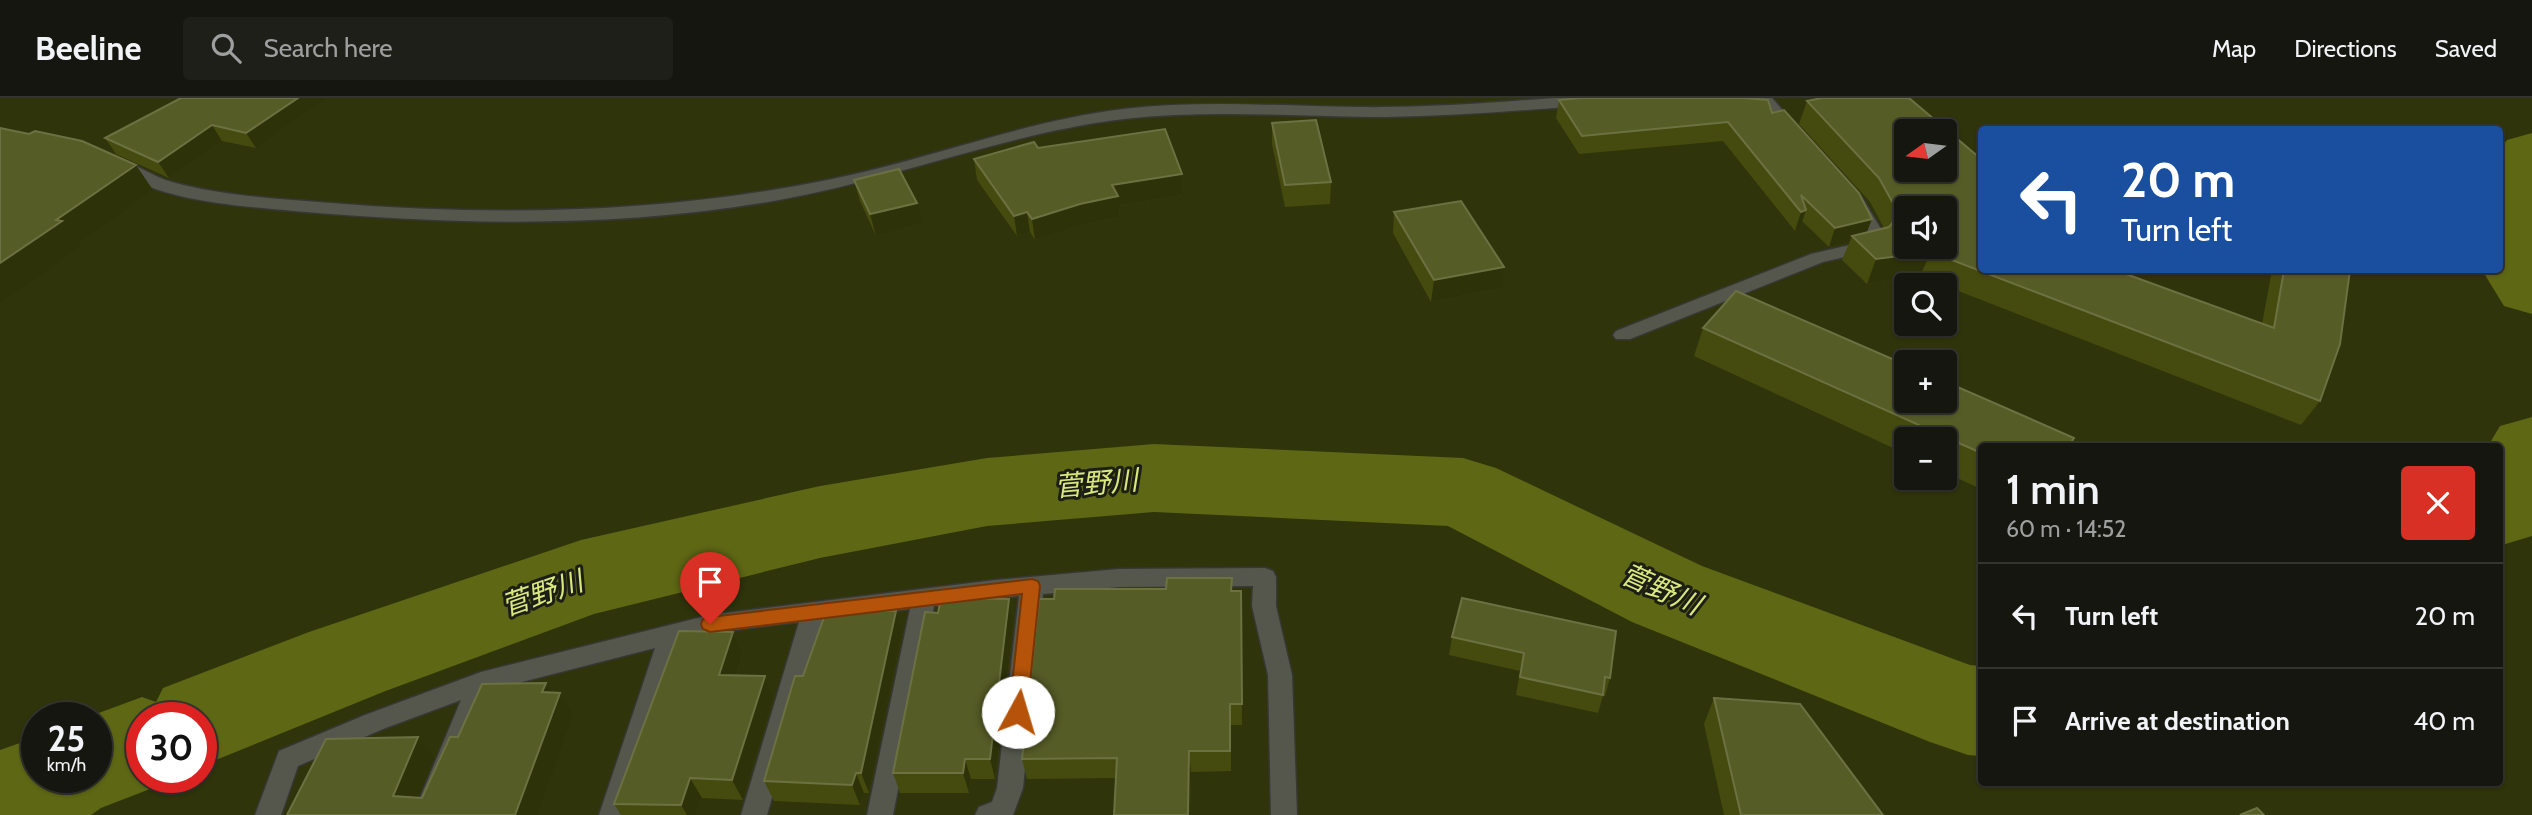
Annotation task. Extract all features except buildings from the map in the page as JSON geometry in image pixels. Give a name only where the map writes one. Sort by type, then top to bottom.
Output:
[{"type":"street","points":[[106,159],[164,185],[239,199],[317,207],[415,215],[632,212],[732,201],[835,184],[1092,118],[1221,108],[1358,112],[1453,111],[1625,98]]},
{"type":"street","points":[[1763,98],[1807,148]]},
{"type":"street","points":[[1623,335],[1817,258],[1873,245],[1878,239],[1862,208],[1843,188]]},
{"type":"street","points":[[268,815],[288,759],[374,722],[481,682],[710,624],[1119,578],[1265,577],[1264,606],[1280,674],[1284,815]]},
{"type":"street","points":[[988,815],[1002,811],[1010,788],[1032,586]]},
{"type":"street","points":[[880,815],[924,598]]},
{"type":"street","points":[[754,815],[814,612]]},
{"type":"street","points":[[612,815],[671,635]]},
{"type":"street","points":[[426,815],[481,682]]},
{"type":"green space","points":[[0,98],[2532,98],[2532,815],[0,815]]},
{"type":"waterway","name":"菅野川","points":[[2503,229],[2532,155]]},
{"type":"waterway","name":"菅野川","points":[[2503,234],[2532,288]]},
{"type":"waterway","name":"菅野川","points":[[2503,505],[2521,480],[2532,449]]},
{"type":"waterway","name":"菅野川","points":[[217,714],[346,662],[581,579],[820,522],[987,492],[1154,478],[1463,492],[1667,594],[1968,710],[1978,711]]},
{"type":"waterway","name":"菅野川","points":[[112,756],[126,750]]},
{"type":"waterway","name":"菅野川","points":[[0,801],[21,793]]},
{"type":"route","points":[[710,624],[1032,586],[1018,712]]}]
